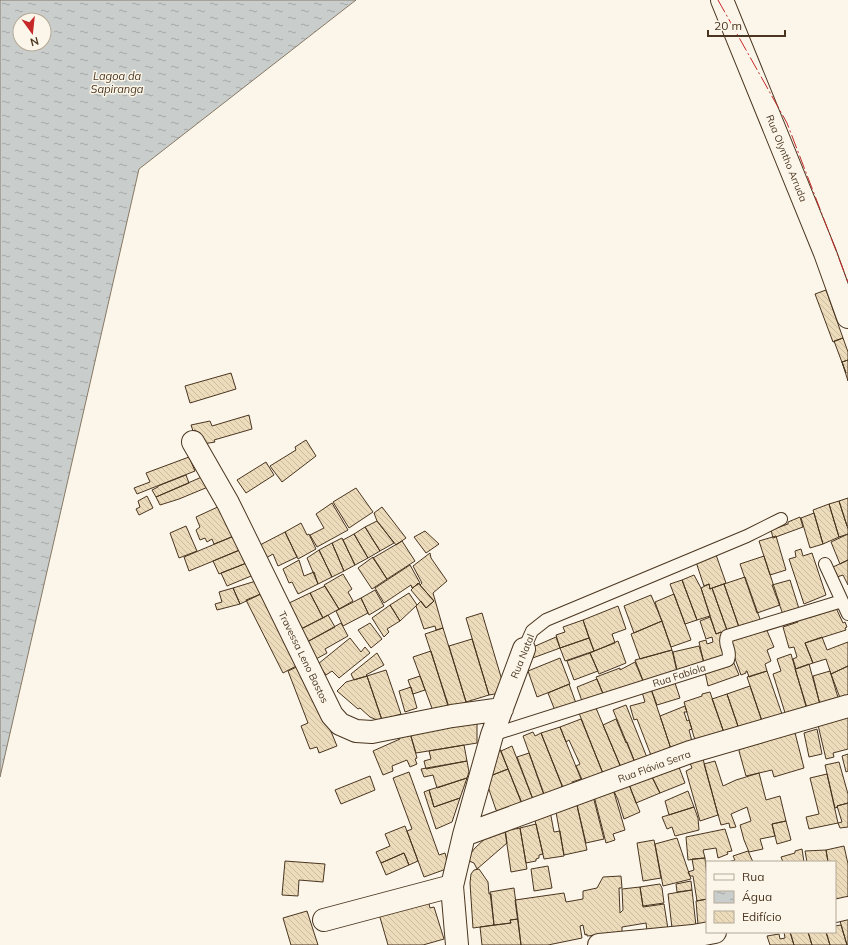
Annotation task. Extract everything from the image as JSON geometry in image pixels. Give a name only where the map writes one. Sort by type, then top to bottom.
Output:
[{"type":"street","name":"Rua Olyntho Arruda","points":[[722,0],[826,253],[848,317]]},
{"type":"street","name":"Travessa Leno Bastos","points":[[193,442],[228,503],[332,715],[340,724],[356,731],[372,732],[452,716],[502,709]]},
{"type":"street","name":"Rua Natal","points":[[457,945],[452,886],[464,835],[492,735],[524,648]]},
{"type":"street","name":"Rua Flávia Serra","points":[[464,835],[690,752],[848,706]]},
{"type":"street","points":[[324,920],[452,886]]},
{"type":"street","points":[[836,911],[848,908]]},
{"type":"street","points":[[599,945],[694,940],[712,933]]},
{"type":"lane","name":"Rua Natal","points":[[524,648],[532,631],[546,620],[747,536],[781,519]]},
{"type":"lane","points":[[825,564],[848,614]]},
{"type":"lane","name":"Rua Fabíola","points":[[492,735],[728,660],[730,653],[726,643],[727,636],[842,601]]},
{"type":"water","name":"Lagoa da Sapiranga","points":[[0,0],[356,0],[139,169],[0,777]]},
{"type":"building","points":[[826,290],[843,338],[833,342],[815,294]]},
{"type":"building","points":[[843,338],[848,352],[848,360],[842,362],[846,373],[834,341]]},
{"type":"building","points":[[848,360],[848,381],[842,362]]},
{"type":"building","points":[[231,373],[236,389],[190,403],[185,386]]},
{"type":"building","points":[[249,415],[252,429],[214,440],[215,442],[203,444],[195,430],[193,431],[191,425],[210,421],[212,426]]},
{"type":"building","points":[[306,440],[316,456],[282,482],[270,466],[296,450],[295,447]]},
{"type":"building","points":[[189,457],[195,471],[137,494],[134,488],[150,482],[146,473]]},
{"type":"building","points":[[266,462],[274,475],[246,493],[237,480]]},
{"type":"building","points":[[186,475],[189,483],[156,497],[152,490],[158,486]]},
{"type":"building","points":[[204,476],[208,487],[160,505],[156,497]]},
{"type":"building","points":[[356,488],[373,512],[349,528],[333,502]]},
{"type":"building","points":[[147,496],[153,508],[139,515],[136,509],[140,507],[138,501]]},
{"type":"building","points":[[848,498],[848,526],[847,526],[839,501]]},
{"type":"building","points":[[839,501],[848,529],[848,534],[839,537],[829,504]]},
{"type":"building","points":[[332,503],[348,530],[317,547],[310,535],[324,528],[316,514]]},
{"type":"building","points":[[829,504],[839,537],[823,544],[813,510]]},
{"type":"building","points":[[222,505],[234,536],[214,544],[212,539],[207,542],[205,538],[200,540],[196,530],[200,527],[196,517]]},
{"type":"building","points":[[382,507],[406,538],[396,545],[377,521],[374,513]]},
{"type":"building","points":[[814,513],[823,544],[810,548],[801,518]]},
{"type":"building","points":[[800,517],[803,527],[773,538],[771,530],[788,524],[788,522]]},
{"type":"building","points":[[377,521],[394,543],[380,551],[365,527]]},
{"type":"building","points":[[301,523],[307,535],[309,534],[316,549],[298,559],[285,532]]},
{"type":"building","points":[[186,526],[197,551],[179,558],[170,533]]},
{"type":"building","points":[[365,527],[380,551],[368,558],[354,534]]},
{"type":"building","points":[[425,531],[439,544],[426,553],[414,537]]},
{"type":"building","points":[[285,532],[297,557],[278,566],[273,554],[266,558],[260,545]]},
{"type":"building","points":[[354,534],[368,558],[355,565],[343,540]]},
{"type":"building","points":[[848,534],[848,560],[840,564],[831,542]]},
{"type":"building","points":[[234,536],[240,550],[189,571],[184,557]]},
{"type":"building","points":[[776,536],[786,570],[770,575],[759,541]]},
{"type":"building","points":[[342,538],[355,565],[344,571],[332,543]]},
{"type":"building","points":[[402,541],[415,561],[387,579],[373,558]]},
{"type":"building","points":[[332,543],[344,571],[332,577],[319,550]]},
{"type":"building","points":[[244,548],[249,562],[219,574],[213,561]]},
{"type":"building","points":[[801,549],[803,556],[812,553],[826,595],[804,604],[789,559],[796,557],[795,551]]},
{"type":"building","points":[[319,550],[332,577],[318,584],[307,558]]},
{"type":"building","points":[[715,552],[726,583],[710,589],[709,584],[704,586],[695,559]]},
{"type":"building","points":[[430,553],[431,558],[447,581],[433,593],[443,628],[436,630],[435,626],[424,629],[416,606],[421,601],[426,608],[434,601],[420,585],[422,583],[413,566]]},
{"type":"building","points":[[764,556],[780,605],[757,613],[740,564]]},
{"type":"building","points":[[373,557],[387,579],[372,589],[358,568]]},
{"type":"building","points":[[299,560],[304,576],[314,572],[318,584],[298,594],[292,582],[289,583],[283,569]]},
{"type":"building","points":[[848,560],[848,585],[843,575],[837,577],[833,567]]},
{"type":"building","points":[[249,562],[256,574],[227,586],[221,573]]},
{"type":"building","points":[[410,565],[420,583],[412,588],[411,585],[384,603],[375,588]]},
{"type":"building","points":[[343,574],[352,589],[348,592],[353,601],[339,609],[324,585]]},
{"type":"building","points":[[694,575],[701,588],[710,616],[697,620],[682,580]]},
{"type":"building","points":[[745,577],[761,622],[740,630],[724,584]]},
{"type":"building","points":[[682,580],[697,620],[685,624],[670,584]]},
{"type":"building","points":[[790,580],[800,612],[784,617],[772,585]]},
{"type":"building","points":[[256,581],[263,593],[240,604],[233,588]]},
{"type":"building","points":[[418,583],[434,601],[426,608],[411,590]]},
{"type":"building","points":[[709,584],[710,589],[712,588],[728,633],[722,634],[721,632],[716,634],[701,588]]},
{"type":"building","points":[[724,584],[740,630],[728,633],[712,588]]},
{"type":"building","points":[[325,586],[339,609],[323,618],[310,593]]},
{"type":"building","points":[[233,588],[240,604],[217,610],[215,604],[222,602],[219,592]]},
{"type":"building","points":[[375,590],[384,606],[369,615],[361,598]]},
{"type":"building","points":[[263,593],[300,664],[283,673],[246,600]]},
{"type":"building","points":[[310,593],[323,618],[301,629],[287,604]]},
{"type":"building","points":[[409,593],[417,605],[400,621],[390,605]]},
{"type":"building","points":[[674,594],[691,640],[671,647],[655,602]]},
{"type":"building","points":[[651,595],[662,621],[634,633],[624,606]]},
{"type":"building","points":[[361,598],[368,613],[343,626],[336,611]]},
{"type":"building","points":[[390,605],[400,621],[387,629],[389,632],[384,637],[372,618]]},
{"type":"building","points":[[618,606],[626,629],[612,634],[615,643],[594,651],[583,620]]},
{"type":"building","points":[[836,608],[843,623],[845,622],[847,627],[845,628],[846,630],[805,643],[813,663],[796,669],[793,659],[797,657],[794,647],[789,648],[783,627],[798,622],[797,620],[810,615],[811,617]]},
{"type":"building","points":[[482,613],[504,687],[500,693],[489,695],[466,618]]},
{"type":"building","points":[[328,615],[335,627],[307,642],[301,629]]},
{"type":"building","points":[[710,617],[716,634],[721,632],[722,634],[724,658],[704,663],[699,642],[706,640],[707,644],[713,642],[712,637],[706,639],[700,621]]},
{"type":"building","points":[[583,620],[589,638],[560,648],[556,635],[565,632],[563,627]]},
{"type":"building","points":[[662,621],[672,650],[640,659],[631,634]]},
{"type":"building","points":[[341,623],[348,636],[325,649],[327,653],[316,659],[307,642]]},
{"type":"building","points":[[370,623],[382,639],[371,648],[358,630]]},
{"type":"building","points":[[765,626],[774,647],[767,650],[771,661],[765,664],[767,671],[749,677],[746,671],[746,673],[741,675],[729,642],[729,638]]},
{"type":"building","points":[[443,628],[468,708],[451,713],[425,634]]},
{"type":"building","points":[[556,637],[560,648],[530,659],[533,647]]},
{"type":"building","points":[[822,637],[827,650],[848,642],[848,666],[831,674],[826,659],[813,663],[805,643]]},
{"type":"building","points":[[350,638],[361,652],[365,647],[370,653],[339,678],[332,671],[326,675],[318,664]]},
{"type":"building","points":[[589,638],[594,651],[565,661],[560,648]]},
{"type":"building","points":[[472,639],[489,695],[466,702],[449,646]]},
{"type":"building","points":[[618,641],[626,663],[599,674],[590,653]]},
{"type":"building","points":[[699,646],[704,663],[677,670],[673,652]]},
{"type":"building","points":[[672,650],[677,672],[644,683],[635,660]]},
{"type":"building","points":[[431,651],[448,706],[433,711],[413,657]]},
{"type":"building","points":[[377,653],[384,665],[366,675],[367,676],[354,680],[351,674]]},
{"type":"building","points":[[590,653],[598,671],[574,680],[567,661]]},
{"type":"building","points":[[791,654],[807,710],[786,716],[773,674],[781,671],[777,659]]},
{"type":"building","points":[[560,658],[570,684],[537,697],[528,671]]},
{"type":"building","points":[[733,661],[739,675],[708,686],[705,672]]},
{"type":"building","points":[[635,662],[643,681],[604,696],[596,677],[620,668],[620,670]]},
{"type":"building","points":[[303,664],[337,746],[319,753],[317,747],[310,749],[301,726],[308,723],[288,671]]},
{"type":"building","points":[[809,664],[821,708],[808,711],[795,669]]},
{"type":"building","points":[[848,666],[848,700],[842,703],[831,674]]},
{"type":"building","points":[[386,670],[401,714],[382,720],[367,676]]},
{"type":"building","points":[[767,671],[783,717],[763,724],[747,677]]},
{"type":"building","points":[[830,671],[840,704],[821,709],[813,676]]},
{"type":"building","points":[[367,676],[382,720],[377,720],[370,717],[337,691],[346,682]]},
{"type":"building","points":[[420,676],[425,690],[413,694],[408,680]]},
{"type":"building","points":[[597,679],[604,696],[583,704],[577,687]]},
{"type":"building","points":[[674,680],[680,698],[657,705],[651,689]]},
{"type":"building","points":[[569,684],[577,706],[556,713],[548,693]]},
{"type":"building","points":[[750,686],[763,724],[740,732],[727,694]]},
{"type":"building","points":[[411,687],[417,708],[405,712],[399,691]]},
{"type":"building","points":[[651,689],[672,752],[652,758],[637,719],[634,720],[630,706],[645,702],[642,692]]},
{"type":"building","points":[[710,692],[724,733],[697,742],[694,737],[684,702]]},
{"type":"building","points":[[727,694],[740,732],[726,738],[712,699]]},
{"type":"building","points":[[626,705],[648,760],[636,765],[613,710]]},
{"type":"building","points":[[685,706],[687,712],[684,712],[692,729],[689,730],[693,745],[672,752],[660,716]]},
{"type":"building","points":[[596,708],[622,770],[604,776],[579,713]]},
{"type":"building","points":[[848,716],[848,749],[833,753],[834,757],[826,759],[818,725]]},
{"type":"building","points":[[581,719],[604,776],[584,784],[576,766],[580,764],[569,740],[566,742],[560,727]]},
{"type":"building","points":[[616,719],[636,765],[622,770],[603,725]]},
{"type":"building","points":[[477,723],[477,743],[416,753],[410,733]]},
{"type":"building","points":[[560,727],[581,779],[572,782],[574,787],[564,790],[541,733]]},
{"type":"building","points":[[794,729],[804,768],[774,777],[772,770],[746,776],[739,751],[740,749],[765,742],[762,734]]},
{"type":"building","points":[[817,729],[822,754],[809,757],[804,733]]},
{"type":"building","points":[[533,732],[535,736],[541,733],[562,786],[558,790],[544,794],[523,736]]},
{"type":"building","points":[[410,733],[417,758],[415,759],[417,764],[410,767],[407,760],[392,766],[393,771],[383,775],[373,751],[400,739],[399,737]]},
{"type":"building","points":[[464,745],[467,761],[426,769],[424,761],[431,759],[429,751]]},
{"type":"building","points":[[512,746],[534,802],[523,807],[501,751]]},
{"type":"building","points":[[499,747],[508,769],[485,778]]},
{"type":"building","points":[[529,753],[545,798],[534,802],[517,757]]},
{"type":"building","points":[[848,754],[848,771],[846,772],[842,756]]},
{"type":"building","points":[[703,759],[718,815],[700,821],[686,771],[692,768],[690,763]]},
{"type":"building","points":[[467,761],[469,772],[467,778],[437,788],[433,775],[424,777],[421,769]]},
{"type":"building","points":[[715,761],[723,786],[736,780],[759,773],[766,800],[780,796],[786,821],[772,824],[775,836],[760,839],[763,849],[749,852],[744,840],[740,825],[751,821],[747,807],[731,814],[736,827],[730,828],[729,823],[721,825],[704,764]]},
{"type":"building","points":[[677,762],[685,783],[660,793],[650,773]]},
{"type":"building","points":[[839,762],[848,794],[848,803],[835,808],[825,765]]},
{"type":"building","points":[[508,769],[522,803],[499,812],[496,810],[485,778]]},
{"type":"building","points":[[409,772],[439,855],[445,853],[449,868],[424,877],[407,831],[412,829],[393,778]]},
{"type":"building","points":[[650,773],[660,793],[636,803],[628,782]]},
{"type":"building","points":[[827,774],[838,823],[809,829],[806,817],[819,814],[810,778]]},
{"type":"building","points":[[370,776],[375,790],[341,804],[335,790]]},
{"type":"building","points":[[467,778],[460,798],[434,807],[429,790]]},
{"type":"building","points":[[628,782],[640,812],[624,819],[613,789]]},
{"type":"building","points":[[613,789],[625,830],[613,834],[615,840],[606,843],[594,796]]},
{"type":"building","points":[[429,790],[434,807],[460,798],[452,822],[436,829],[424,792]]},
{"type":"building","points":[[688,791],[694,807],[669,815],[665,801]]},
{"type":"building","points":[[593,796],[604,839],[586,843],[576,801]]},
{"type":"building","points":[[576,801],[587,850],[564,855],[555,807]]},
{"type":"building","points":[[848,803],[848,827],[840,828],[838,823],[842,822],[837,806]]},
{"type":"building","points":[[694,807],[698,818],[699,830],[675,836],[672,827],[667,829],[662,817]]},
{"type":"building","points":[[550,811],[554,832],[560,831],[564,856],[544,859],[534,816]]},
{"type":"building","points":[[786,821],[791,840],[777,844],[772,824]]},
{"type":"building","points":[[536,824],[543,854],[539,855],[539,858],[536,859],[536,861],[526,863],[520,828]]},
{"type":"building","points":[[405,826],[418,861],[409,865],[404,853],[381,863],[376,852],[390,846],[385,834]]},
{"type":"building","points":[[505,828],[507,843],[477,869],[474,863],[469,861],[467,858],[490,834]]},
{"type":"building","points":[[520,828],[527,869],[511,872],[505,831]]},
{"type":"building","points":[[725,829],[732,851],[727,852],[728,854],[718,858],[716,848],[703,850],[705,858],[688,860],[686,837]]},
{"type":"building","points":[[677,838],[691,879],[663,886],[655,844]]},
{"type":"building","points":[[654,840],[661,878],[643,881],[637,843]]},
{"type":"building","points":[[844,846],[848,864],[848,900],[836,902],[836,861],[828,861],[826,850]]},
{"type":"building","points":[[802,849],[804,861],[783,861],[781,857],[795,853],[795,851]]},
{"type":"building","points":[[826,850],[828,861],[807,861],[805,851]]},
{"type":"building","points":[[748,851],[753,861],[732,861],[735,860],[733,856]]},
{"type":"building","points":[[404,853],[409,865],[386,875],[381,863]]},
{"type":"building","points":[[705,858],[706,899],[697,901],[693,876],[690,876],[688,872],[694,870],[692,859]]},
{"type":"building","points":[[285,861],[325,864],[323,882],[299,880],[298,896],[282,895]]},
{"type":"building","points":[[548,866],[552,888],[534,891],[531,869]]},
{"type":"building","points":[[479,869],[488,882],[489,894],[491,894],[494,925],[473,928],[470,883],[471,874],[474,870]]},
{"type":"building","points":[[621,876],[622,888],[619,888],[620,913],[623,910],[622,889],[640,887],[643,907],[664,904],[668,929],[647,931],[646,923],[622,927],[622,933],[587,936],[587,934],[585,935],[583,925],[580,926],[582,938],[548,945],[521,945],[515,900],[564,893],[566,902],[583,899],[583,891],[597,888],[603,877]]},
{"type":"building","points":[[691,881],[692,890],[677,892],[676,884]]},
{"type":"building","points":[[660,884],[664,903],[643,906],[640,887]]},
{"type":"building","points":[[514,888],[518,919],[510,920],[511,923],[494,925],[490,892]]},
{"type":"building","points":[[692,890],[696,926],[672,928],[668,894]]},
{"type":"building","points":[[706,899],[706,924],[698,925],[696,901]]},
{"type":"building","points":[[428,900],[430,908],[434,907],[444,939],[423,945],[388,945],[379,914]]},
{"type":"building","points":[[307,911],[318,945],[291,945],[283,918]]},
{"type":"building","points":[[518,919],[521,945],[482,945],[480,927],[511,923],[510,920]]},
{"type":"building","points":[[848,919],[848,945],[847,945],[840,921]]},
{"type":"building","points":[[841,925],[847,945],[830,945],[826,933],[836,933],[836,926]]},
{"type":"building","points":[[784,933],[790,933],[794,945],[770,945],[767,936],[779,934],[780,939],[785,938]]},
{"type":"building","points":[[790,933],[808,933],[812,945],[794,945]]},
{"type":"building","points":[[808,933],[826,933],[830,945],[812,945]]},
{"type":"power","points":[[718,0],[787,123],[848,282]]}]
